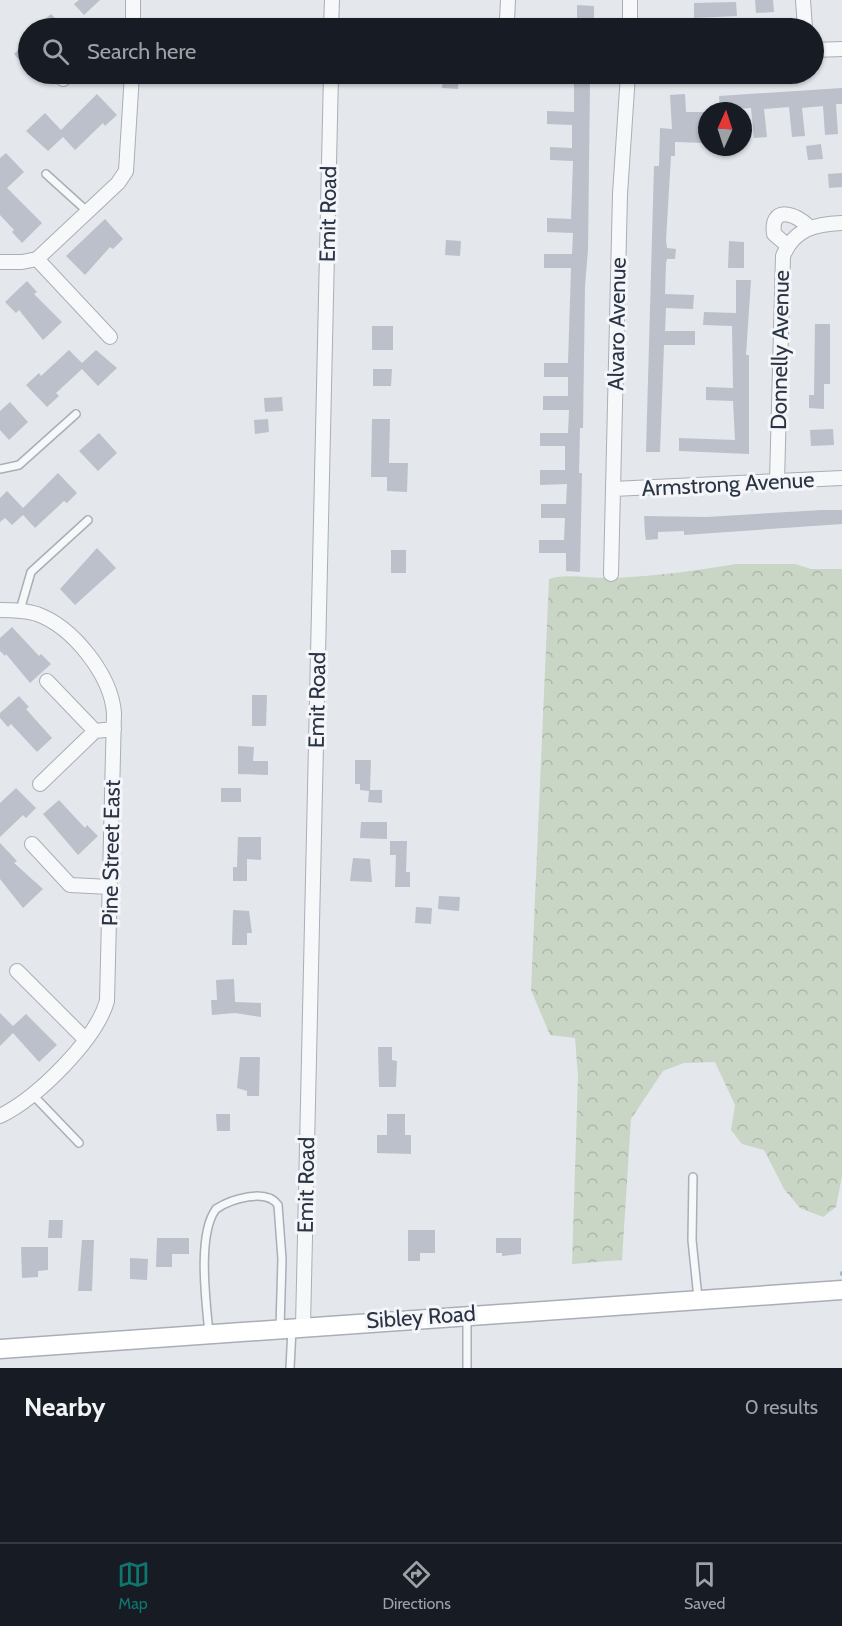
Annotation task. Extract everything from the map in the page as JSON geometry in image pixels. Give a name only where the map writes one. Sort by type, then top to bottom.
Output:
[{"type":"main road","name":"Sibley Road","points":[[0,1349],[467,1314],[842,1290]]},
{"type":"street","points":[[133,0],[133,18]]},
{"type":"street","points":[[332,0],[332,18]]},
{"type":"street","points":[[507,18],[508,0]]},
{"type":"street","points":[[630,0],[630,18]]},
{"type":"street","points":[[803,0],[804,18]]},
{"type":"street","points":[[824,50],[842,49]]},
{"type":"street","points":[[0,262],[37,259],[118,183],[126,171],[131,84]]},
{"type":"street","name":"Emit Road","points":[[292,1327],[331,84]]},
{"type":"street","name":"Alvaro Avenue","points":[[611,574],[620,194],[627,84]]},
{"type":"street","points":[[788,246],[774,234],[774,225],[778,218],[793,214],[809,227],[842,223]]},
{"type":"street","name":"Donnelly Avenue","points":[[777,481],[782,263],[788,246],[796,236],[809,227]]},
{"type":"street","points":[[37,259],[110,337]]},
{"type":"street","name":"Armstrong Avenue","points":[[613,489],[842,478]]},
{"type":"street","name":"Pine Street East","points":[[0,610],[20,610],[37,614],[57,625],[98,666],[105,676],[113,700],[114,729],[107,1001],[97,1026],[61,1069],[0,1116]]},
{"type":"street","points":[[47,681],[95,731]]},
{"type":"street","points":[[40,784],[95,731],[114,729]]},
{"type":"street","points":[[32,844],[70,885],[110,887]]},
{"type":"street","points":[[17,971],[86,1039]]},
{"type":"lane","points":[[46,174],[88,212]]},
{"type":"lane","points":[[0,469],[19,465],[76,414]]},
{"type":"lane","points":[[20,610],[31,572],[88,520]]},
{"type":"lane","points":[[31,1093],[80,1143]]},
{"type":"lane","points":[[693,1177],[692,1240],[698,1298]]},
{"type":"lane","points":[[208,1334],[206,1292],[208,1224],[216,1209],[248,1197],[270,1199],[278,1205],[282,1259],[292,1327],[290,1368]]},
{"type":"lane","points":[[467,1314],[467,1368]]},
{"type":"green space","points":[[736,564],[795,564],[811,569],[842,569],[842,1176],[836,1207],[823,1217],[800,1208],[784,1189],[764,1150],[742,1144],[731,1130],[735,1105],[715,1062],[684,1063],[663,1071],[631,1119],[622,1260],[572,1264],[578,1077],[575,1038],[550,1035],[531,990],[549,579],[563,576],[606,578],[645,576]]},
{"type":"building","points":[[79,0],[100,0],[84,15],[74,4]]},
{"type":"building","points":[[755,0],[773,0],[774,12],[756,13]]},
{"type":"building","points":[[736,2],[737,16],[694,18],[694,3]]},
{"type":"building","points":[[577,5],[594,6],[594,18],[577,18]]},
{"type":"building","points":[[443,84],[458,84],[458,89],[442,88]]},
{"type":"building","points":[[574,84],[590,84],[583,428],[580,428],[579,473],[582,473],[580,572],[566,571],[566,553],[539,553],[539,540],[564,540],[565,518],[541,518],[541,504],[566,504],[567,484],[540,485],[540,470],[565,470],[565,446],[540,446],[540,433],[568,433],[569,410],[543,410],[543,396],[568,396],[568,377],[544,377],[544,363],[568,363],[571,268],[544,268],[544,254],[572,254],[573,233],[547,232],[547,218],[571,219],[573,161],[550,160],[550,147],[572,148],[572,125],[547,124],[547,111],[574,112]]},
{"type":"building","points":[[842,88],[842,104],[836,104],[838,134],[825,135],[823,106],[802,108],[805,136],[792,137],[789,107],[764,109],[767,137],[754,138],[752,102],[719,102],[719,96]]},
{"type":"building","points":[[97,94],[117,115],[105,126],[103,123],[75,150],[63,137],[48,151],[26,131],[45,113],[61,130]]},
{"type":"building","points":[[685,94],[686,112],[698,112],[698,143],[675,142],[675,156],[671,156],[666,240],[667,248],[676,249],[675,259],[667,259],[666,263],[665,294],[694,295],[693,309],[666,308],[665,331],[695,331],[695,345],[664,345],[660,452],[646,452],[654,166],[659,166],[660,128],[672,129],[670,95]]},
{"type":"building","points":[[821,144],[823,159],[808,160],[806,146]]},
{"type":"building","points":[[6,153],[24,172],[7,188],[42,223],[22,243],[0,215],[0,158]]},
{"type":"building","points":[[842,173],[842,187],[829,188],[828,174]]},
{"type":"building","points":[[105,219],[123,239],[113,249],[110,247],[85,275],[66,256]]},
{"type":"building","points":[[446,240],[461,241],[460,256],[445,255]]},
{"type":"building","points":[[729,241],[744,242],[744,268],[728,268]]},
{"type":"building","points":[[736,280],[751,280],[746,355],[749,355],[749,454],[679,451],[679,438],[735,440],[733,401],[706,400],[706,387],[733,388],[732,326],[703,325],[704,312],[736,313]]},
{"type":"building","points":[[27,281],[37,292],[34,294],[62,322],[43,340],[19,310],[16,313],[5,302]]},
{"type":"building","points":[[815,324],[830,324],[830,384],[824,384],[824,409],[809,408],[809,395],[814,395]]},
{"type":"building","points":[[372,326],[393,326],[393,350],[372,350]]},
{"type":"building","points":[[69,350],[82,363],[96,350],[117,368],[98,386],[82,369],[56,393],[59,396],[47,407],[26,385],[39,373],[41,376]]},
{"type":"building","points":[[373,369],[392,369],[391,386],[373,386]]},
{"type":"building","points":[[282,397],[283,411],[265,412],[264,398]]},
{"type":"building","points":[[10,402],[28,422],[9,440],[0,430],[0,411]]},
{"type":"building","points":[[268,419],[269,432],[255,434],[254,420]]},
{"type":"building","points":[[372,419],[390,419],[389,463],[408,463],[407,492],[387,491],[387,477],[371,477]]},
{"type":"building","points":[[833,429],[834,445],[811,446],[810,430]]},
{"type":"building","points":[[99,433],[117,453],[98,471],[79,451]]},
{"type":"building","points":[[58,473],[77,493],[67,503],[64,501],[35,528],[23,515],[12,525],[5,518],[0,522],[0,498],[7,491],[23,508]]},
{"type":"building","points":[[842,510],[842,524],[684,535],[684,531],[658,532],[658,539],[646,540],[644,516],[706,517]]},
{"type":"building","points":[[97,548],[116,568],[75,605],[60,589]]},
{"type":"building","points":[[391,550],[406,550],[406,573],[391,573]]},
{"type":"building","points":[[12,627],[39,656],[41,654],[51,664],[30,683],[6,654],[5,656],[0,651],[0,638]]},
{"type":"building","points":[[252,695],[267,695],[266,726],[252,726]]},
{"type":"building","points":[[19,696],[29,707],[26,709],[52,738],[37,752],[11,724],[8,727],[0,718],[0,713]]},
{"type":"building","points":[[238,746],[254,747],[253,761],[268,761],[268,775],[238,774]]},
{"type":"building","points":[[355,760],[371,760],[370,790],[382,790],[382,803],[368,802],[369,791],[360,790],[360,784],[355,784]]},
{"type":"building","points":[[16,788],[36,808],[26,818],[23,815],[0,837],[0,803]]},
{"type":"building","points":[[221,788],[241,788],[241,802],[221,802]]},
{"type":"building","points":[[59,800],[85,828],[87,825],[98,836],[78,855],[43,814]]},
{"type":"building","points":[[361,822],[387,822],[387,839],[360,838]]},
{"type":"building","points":[[238,837],[261,837],[261,860],[247,859],[247,881],[233,881],[233,867],[237,867]]},
{"type":"building","points":[[390,841],[407,841],[406,872],[410,872],[410,887],[395,887],[396,855],[390,855]]},
{"type":"building","points":[[0,843],[17,861],[14,863],[43,889],[23,908],[0,879]]},
{"type":"building","points":[[353,858],[370,859],[372,882],[350,881]]},
{"type":"building","points":[[439,896],[460,897],[459,911],[438,909]]},
{"type":"building","points":[[416,907],[432,908],[431,924],[415,923]]},
{"type":"building","points":[[233,910],[249,911],[252,933],[247,933],[247,945],[232,945]]},
{"type":"building","points":[[234,979],[235,1002],[261,1003],[261,1017],[235,1013],[212,1015],[211,1000],[217,1000],[216,980]]},
{"type":"building","points":[[0,1013],[13,1026],[26,1014],[57,1045],[39,1062],[13,1033],[0,1046]]},
{"type":"building","points":[[378,1047],[392,1047],[392,1060],[397,1061],[396,1087],[379,1087]]},
{"type":"building","points":[[240,1057],[260,1057],[259,1096],[247,1096],[247,1091],[237,1088]]},
{"type":"building","points":[[216,1114],[230,1114],[230,1131],[217,1131]]},
{"type":"building","points":[[387,1114],[405,1114],[405,1135],[411,1135],[411,1154],[377,1153],[377,1135],[387,1135]]},
{"type":"building","points":[[49,1220],[63,1220],[62,1238],[48,1238]]},
{"type":"building","points":[[408,1230],[435,1230],[435,1253],[420,1253],[420,1261],[408,1261]]},
{"type":"building","points":[[157,1238],[189,1238],[189,1254],[172,1254],[172,1267],[156,1267]]},
{"type":"building","points":[[496,1238],[521,1238],[521,1254],[502,1256],[502,1253],[496,1253]]},
{"type":"building","points":[[82,1240],[94,1240],[92,1291],[78,1291]]},
{"type":"building","points":[[21,1247],[48,1247],[48,1270],[38,1271],[38,1277],[22,1278]]},
{"type":"building","points":[[130,1258],[148,1259],[147,1280],[130,1279]]}]
